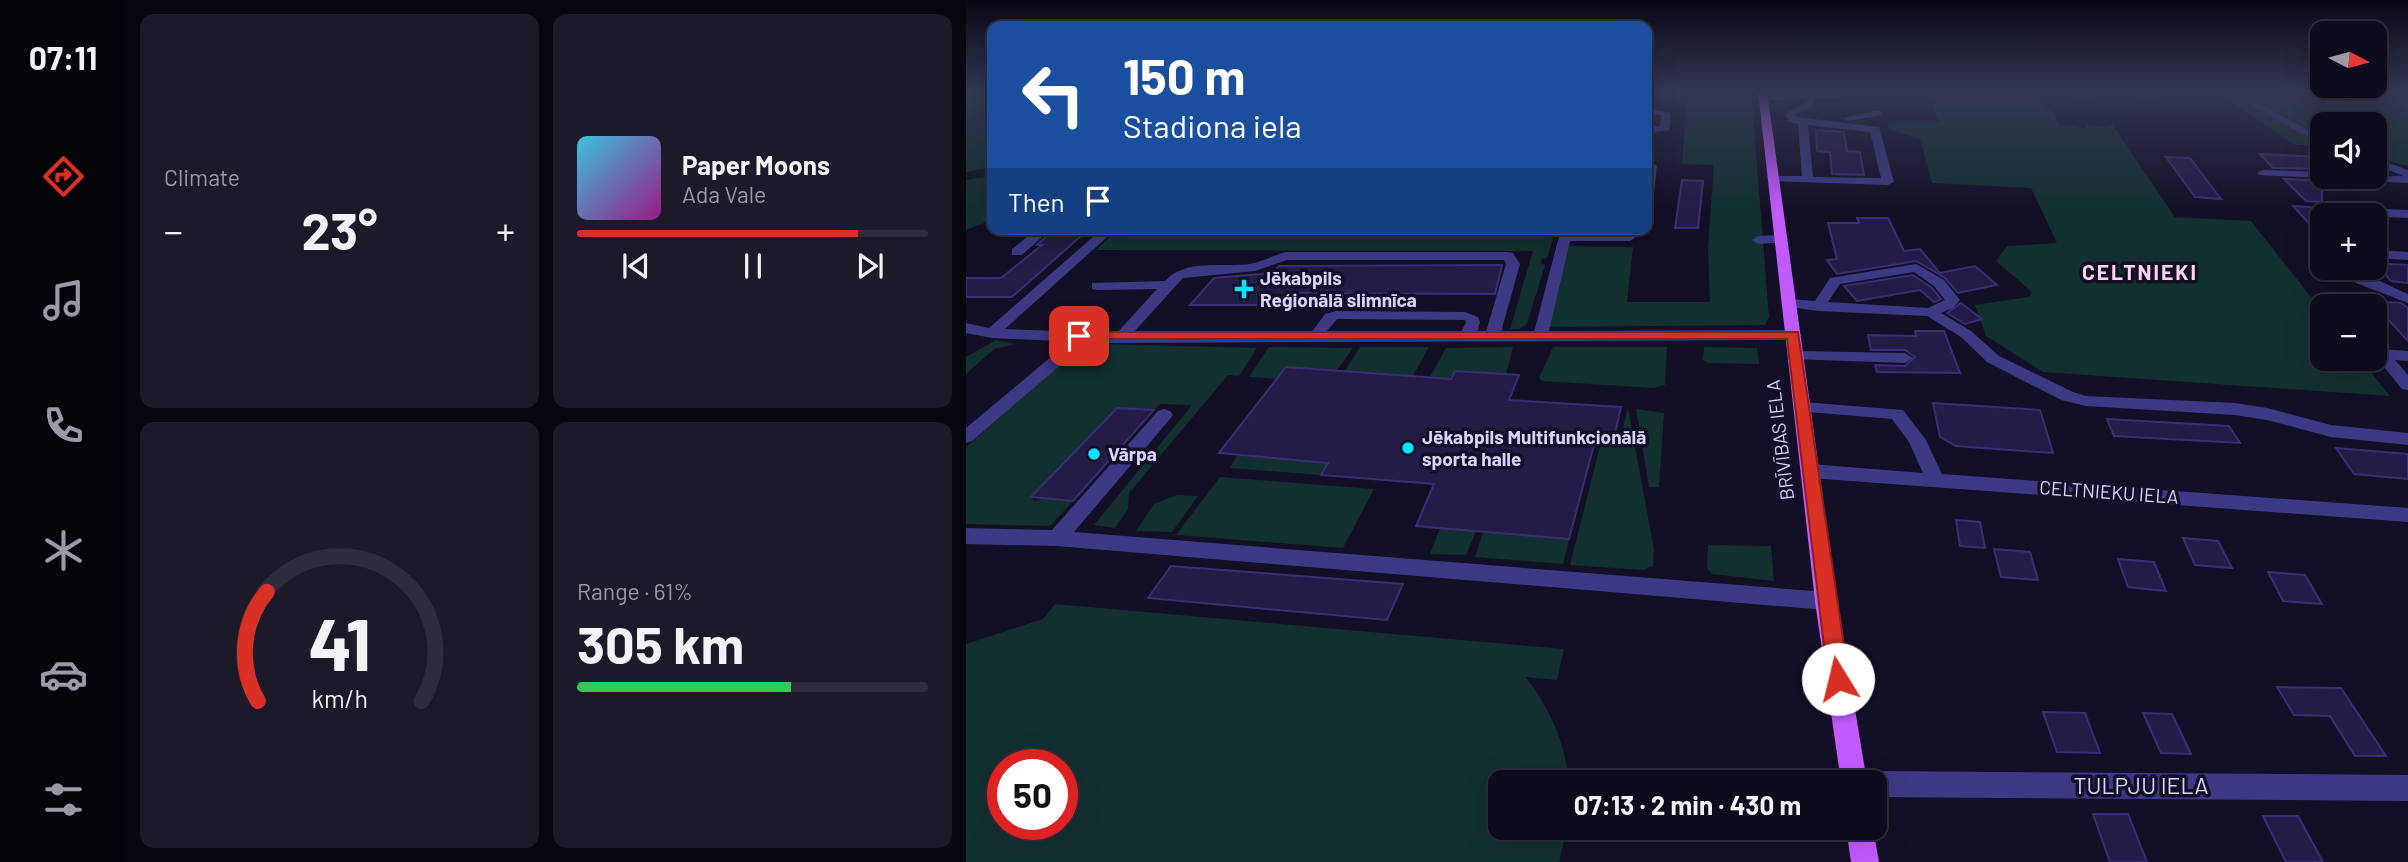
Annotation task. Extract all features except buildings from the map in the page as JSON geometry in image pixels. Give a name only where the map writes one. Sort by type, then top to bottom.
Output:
[{"type":"main road","name":"BRĪVĪBAS IELA","points":[[1767,131],[1826,601],[1852,770]]},
{"type":"main road","points":[[1862,840],[1865,862]]},
{"type":"street","points":[[1803,131],[1808,180]]},
{"type":"street","points":[[1774,179],[1888,182],[1876,131]]},
{"type":"street","points":[[2387,166],[2408,174]]},
{"type":"street","points":[[2263,173],[2310,175]]},
{"type":"street","points":[[2387,179],[2408,180]]},
{"type":"street","points":[[2387,213],[2408,214]]},
{"type":"street","points":[[1017,252],[1038,235]]},
{"type":"street","points":[[992,333],[1103,235]]},
{"type":"street","points":[[1540,337],[1566,235]]},
{"type":"street","points":[[1598,235],[1630,237]]},
{"type":"street","points":[[1758,240],[1781,239]]},
{"type":"street","points":[[2387,252],[2408,256]]},
{"type":"street","points":[[1121,338],[1166,285],[1186,272],[1255,267],[1286,256],[1507,256],[1513,264],[1492,337]]},
{"type":"street","points":[[1790,303],[1818,307],[1930,312],[1948,305],[1953,300],[1933,277],[1914,268],[1835,281],[1818,307]]},
{"type":"street","points":[[2361,280],[2408,299]]},
{"type":"street","points":[[1097,286],[1166,285]]},
{"type":"street","points":[[1930,312],[1966,334],[1993,359],[2077,399],[2235,409],[2267,414],[2331,431],[2408,439]]},
{"type":"street","points":[[1315,337],[1330,317],[1336,315],[1471,317],[1473,322],[1467,337]]},
{"type":"street","points":[[966,328],[992,333],[1101,338],[1540,337],[1795,346],[1905,358]]},
{"type":"street","points":[[966,438],[1058,359],[1101,338]]},
{"type":"street","points":[[2408,356],[2381,354],[2408,385]]},
{"type":"street","points":[[1803,407],[1897,415],[1917,440],[1935,479]]},
{"type":"street","points":[[1057,538],[1164,415]]},
{"type":"street","name":"CELTNIEKU IELA","points":[[1810,471],[2408,515]]},
{"type":"street","points":[[966,536],[1057,538],[1826,601]]},
{"type":"street","name":"TULPJU IELA","points":[[1887,784],[2408,788]]},
{"type":"green space","points":[[966,131],[987,131],[987,168],[966,172]]},
{"type":"green space","points":[[1684,131],[1754,131],[1769,317],[1765,325],[1548,327],[1568,246],[1633,247],[1627,302],[1710,302],[1708,247],[1714,165],[1682,164]]},
{"type":"green space","points":[[1896,131],[2117,131],[2175,217],[2251,221],[2310,296],[2310,371],[2370,371],[2390,396],[2043,372],[1986,336],[1975,305],[2029,297],[2032,292],[1996,261],[2007,246],[2057,243],[2031,188],[1932,183],[1920,139]]},
{"type":"green space","points":[[2274,131],[2297,131],[2310,138],[2310,145],[2295,145]]},
{"type":"green space","points":[[2387,131],[2408,131],[2408,166],[2387,161]]},
{"type":"green space","points":[[987,177],[987,222],[966,230],[966,180]]},
{"type":"green space","points":[[1112,235],[1554,235],[1547,258],[1542,259],[1541,264],[1545,265],[1527,324],[1519,329],[1510,329],[1533,251],[1096,250]]},
{"type":"green space","points":[[996,340],[1016,344],[994,349],[966,374],[966,357]]},
{"type":"green space","points":[[1101,344],[1257,348],[1239,376],[1228,375],[1129,493],[1128,509],[1115,528],[1094,525],[1192,405],[1160,404],[1154,410],[1117,408],[1031,497],[1034,501],[1043,498],[1073,501],[1050,526],[966,524],[966,447],[1064,361]]},
{"type":"green space","points":[[1360,347],[1429,347],[1413,376],[1345,371]]},
{"type":"green space","points":[[1513,347],[1506,374],[1455,371],[1451,379],[1430,377],[1446,348]]},
{"type":"green space","points":[[1553,347],[1667,347],[1665,385],[1654,388],[1543,381],[1539,378]]},
{"type":"green space","points":[[1704,347],[1757,348],[1759,364],[1707,363],[1703,360]]},
{"type":"green space","points":[[1268,348],[1353,348],[1337,370],[1278,379],[1249,377]]},
{"type":"green space","points":[[1628,408],[1654,550],[1653,566],[1643,570],[1570,565],[1600,446],[1618,447]]},
{"type":"green space","points":[[1636,409],[1664,413],[1659,487],[1649,487]]},
{"type":"green space","points":[[1237,455],[1328,463],[1321,475],[1230,468]]},
{"type":"green space","points":[[1220,477],[1374,489],[1343,548],[1176,535]]},
{"type":"green space","points":[[1177,495],[1198,496],[1172,532],[1136,531],[1154,504]]},
{"type":"green space","points":[[1440,528],[1476,531],[1466,555],[1430,554]]},
{"type":"green space","points":[[1483,532],[1569,539],[1563,564],[1475,557]]},
{"type":"green space","points":[[1708,545],[1771,546],[1774,581],[1712,574],[1707,568]]},
{"type":"green space","points":[[1055,604],[1564,649],[1557,680],[1526,677],[1555,726],[1567,770],[1488,770],[1488,840],[1564,840],[1559,862],[966,862],[966,644],[1043,619]]},
{"type":"place","name":"Jēkabpils Reģionālā slimnīca","points":[[1244,289]]},
{"type":"place","name":"Jēkabpils Multifunkcionālā sporta halle","points":[[1408,448]]},
{"type":"place","name":"Vārpa","points":[[1094,454]]},
{"type":"district","name":"CELTNIEKI","points":[[2140,273]]},
{"type":"route","points":[[1079,336],[1794,335],[1838,679]]}]
